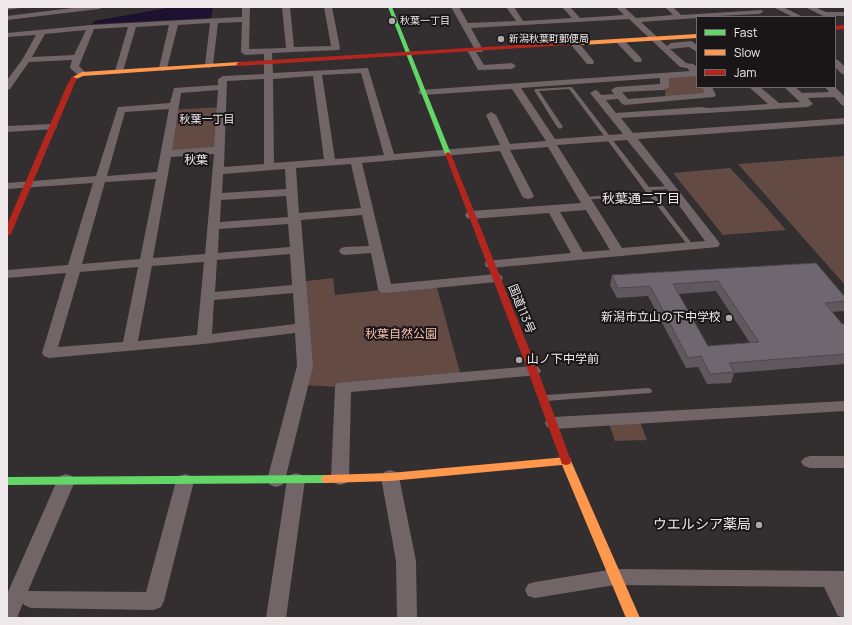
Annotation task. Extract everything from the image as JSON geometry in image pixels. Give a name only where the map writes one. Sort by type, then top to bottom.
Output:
[{"type":"main road","name":"国道113号","points":[[390,7],[490,264],[534,371],[566,461],[633,618]]},
{"type":"main road","points":[[7,234],[70,85],[75,77],[82,74],[209,65],[268,56],[408,54],[696,36]]},
{"type":"main road","points":[[7,481],[296,480],[390,477],[566,461]]},
{"type":"street","points":[[7,18],[99,7]]},
{"type":"street","points":[[246,7],[245,52],[268,56],[290,50],[336,48],[328,7]]},
{"type":"street","points":[[286,7],[290,50]]},
{"type":"street","points":[[455,7],[475,50],[481,68],[512,66]]},
{"type":"street","points":[[510,7],[522,23]]},
{"type":"street","points":[[566,7],[578,20]]},
{"type":"street","points":[[620,7],[655,39],[696,68]]},
{"type":"street","points":[[669,7],[679,17]]},
{"type":"street","points":[[708,8],[722,7]]},
{"type":"street","points":[[698,16],[759,12],[751,7]]},
{"type":"street","points":[[777,7],[796,16]]},
{"type":"street","points":[[810,7],[834,14]]},
{"type":"street","points":[[818,7],[834,14],[845,23]]},
{"type":"street","points":[[708,8],[718,15]]},
{"type":"street","points":[[461,22],[522,23],[696,16]]},
{"type":"street","points":[[668,18],[678,26]]},
{"type":"street","points":[[7,87],[10,77],[26,60],[44,31],[44,19]]},
{"type":"street","points":[[7,35],[91,27],[174,23],[217,19],[245,19]]},
{"type":"street","points":[[209,65],[217,19]]},
{"type":"street","points":[[163,68],[174,23]]},
{"type":"street","points":[[119,71],[133,25]]},
{"type":"street","points":[[82,74],[74,67],[91,27]]},
{"type":"street","points":[[620,41],[638,60]]},
{"type":"street","points":[[575,44],[590,62]]},
{"type":"street","points":[[669,48],[671,46],[691,44],[696,48]]},
{"type":"street","points":[[669,48],[683,65],[696,68]]},
{"type":"street","points":[[268,56],[269,167]]},
{"type":"street","points":[[26,60],[77,57]]},
{"type":"street","points":[[836,63],[845,72]]},
{"type":"street","points":[[423,92],[664,75],[696,68]]},
{"type":"street","points":[[204,339],[218,170],[223,79],[364,70],[390,157]]},
{"type":"street","points":[[317,73],[330,162]]},
{"type":"street","points":[[664,75],[664,99]]},
{"type":"street","points":[[490,264],[714,244],[671,187],[586,81]]},
{"type":"street","points":[[515,86],[618,253]]},
{"type":"street","points":[[130,346],[166,154],[176,90],[223,87]]},
{"type":"street","points":[[636,115],[616,90],[664,87]]},
{"type":"street","points":[[599,98],[664,99],[711,95],[708,88]]},
{"type":"street","points":[[755,88],[776,106]]},
{"type":"street","points":[[614,116],[701,110],[710,112],[808,104],[790,88]]},
{"type":"street","points":[[800,96],[833,90],[845,103]]},
{"type":"street","points":[[697,96],[725,129]]},
{"type":"street","points":[[787,105],[806,124]]},
{"type":"street","points":[[174,106],[121,109],[49,353],[204,339],[302,328]]},
{"type":"street","points":[[491,115],[528,196]]},
{"type":"street","points":[[218,170],[447,153],[630,136],[845,121]]},
{"type":"street","points":[[7,129],[52,127]]},
{"type":"street","points":[[166,154],[219,150]]},
{"type":"street","points":[[356,160],[385,289],[496,278]]},
{"type":"street","points":[[276,480],[305,366],[290,165]]},
{"type":"street","points":[[7,186],[162,175]]},
{"type":"street","points":[[216,197],[293,192]]},
{"type":"street","points":[[471,215],[553,209],[587,202]]},
{"type":"street","points":[[553,209],[579,256]]},
{"type":"street","points":[[213,226],[367,211]]},
{"type":"street","points":[[344,251],[376,249]]},
{"type":"street","points":[[7,274],[297,250]]},
{"type":"street","points":[[208,297],[299,288]]},
{"type":"street","points":[[340,478],[343,387],[534,371]]},
{"type":"street","points":[[553,423],[845,406]]},
{"type":"street","points":[[810,462],[845,462]]},
{"type":"street","points":[[390,477],[406,561],[407,618]]},
{"type":"street","points":[[276,618],[296,480]]},
{"type":"street","points":[[7,617],[66,481]]},
{"type":"street","points":[[30,600],[154,601],[185,481]]},
{"type":"street","points":[[535,590],[615,576],[838,579],[845,610]]},
{"type":"lane","points":[[7,9],[25,7]]},
{"type":"lane","points":[[560,127],[536,90],[570,88],[691,246]]},
{"type":"lane","points":[[587,202],[671,187]]},
{"type":"lane","points":[[543,398],[648,390]]},
{"type":"green space","points":[[696,73],[696,88],[710,88],[712,94],[665,98],[666,76]]},
{"type":"green space","points":[[222,107],[219,150],[166,154],[173,110]]},
{"type":"green space","points":[[845,156],[845,285],[738,164]]},
{"type":"green space","points":[[730,168],[786,230],[723,235],[673,173]]},
{"type":"green space","name":"秋葉自然公園","points":[[333,278],[335,295],[436,284],[461,376],[343,387],[299,385],[299,282]]},
{"type":"green space","points":[[639,419],[647,440],[615,441],[608,420]]},
{"type":"shaded area","points":[[173,7],[213,7],[211,18],[92,24],[94,21]]},
{"type":"building","points":[[816,263],[845,297],[845,301],[825,303],[842,324],[845,325],[845,354],[729,363],[734,372],[710,374],[701,356],[688,358],[650,286],[618,288],[612,275]],"holes":[[[718,281],[759,342],[708,346],[673,284]]]},
{"type":"traffic: fast","points":[[390,7],[448,154]]},
{"type":"traffic: fast","points":[[7,481],[327,479]]},
{"type":"traffic: slow","points":[[582,43],[696,36]]},
{"type":"traffic: slow","points":[[74,78],[82,74],[239,64]]},
{"type":"traffic: slow","points":[[327,479],[390,477],[566,461]]},
{"type":"traffic: slow","points":[[566,461],[633,618]]},
{"type":"traffic: jam","points":[[836,28],[845,27]]},
{"type":"traffic: jam","points":[[239,64],[582,43]]},
{"type":"traffic: jam","points":[[7,234],[74,78]]},
{"type":"traffic: jam","points":[[448,154],[533,371],[566,461]]},
{"type":"place","name":"秋葉一丁目","points":[[392,21]]},
{"type":"place","name":"新潟秋葉町郵便局","points":[[501,39]]},
{"type":"place","name":"新潟市立山の下中学校","points":[[729,318]]},
{"type":"place","name":"山ノ下中学前","points":[[519,360]]},
{"type":"place","name":"ウエルシア薬局","points":[[759,525]]},
{"type":"district","name":"秋葉一丁目","points":[[207,120]]},
{"type":"district","name":"秋葉","points":[[196,161]]},
{"type":"district","name":"秋葉通二丁目","points":[[641,199]]}]
